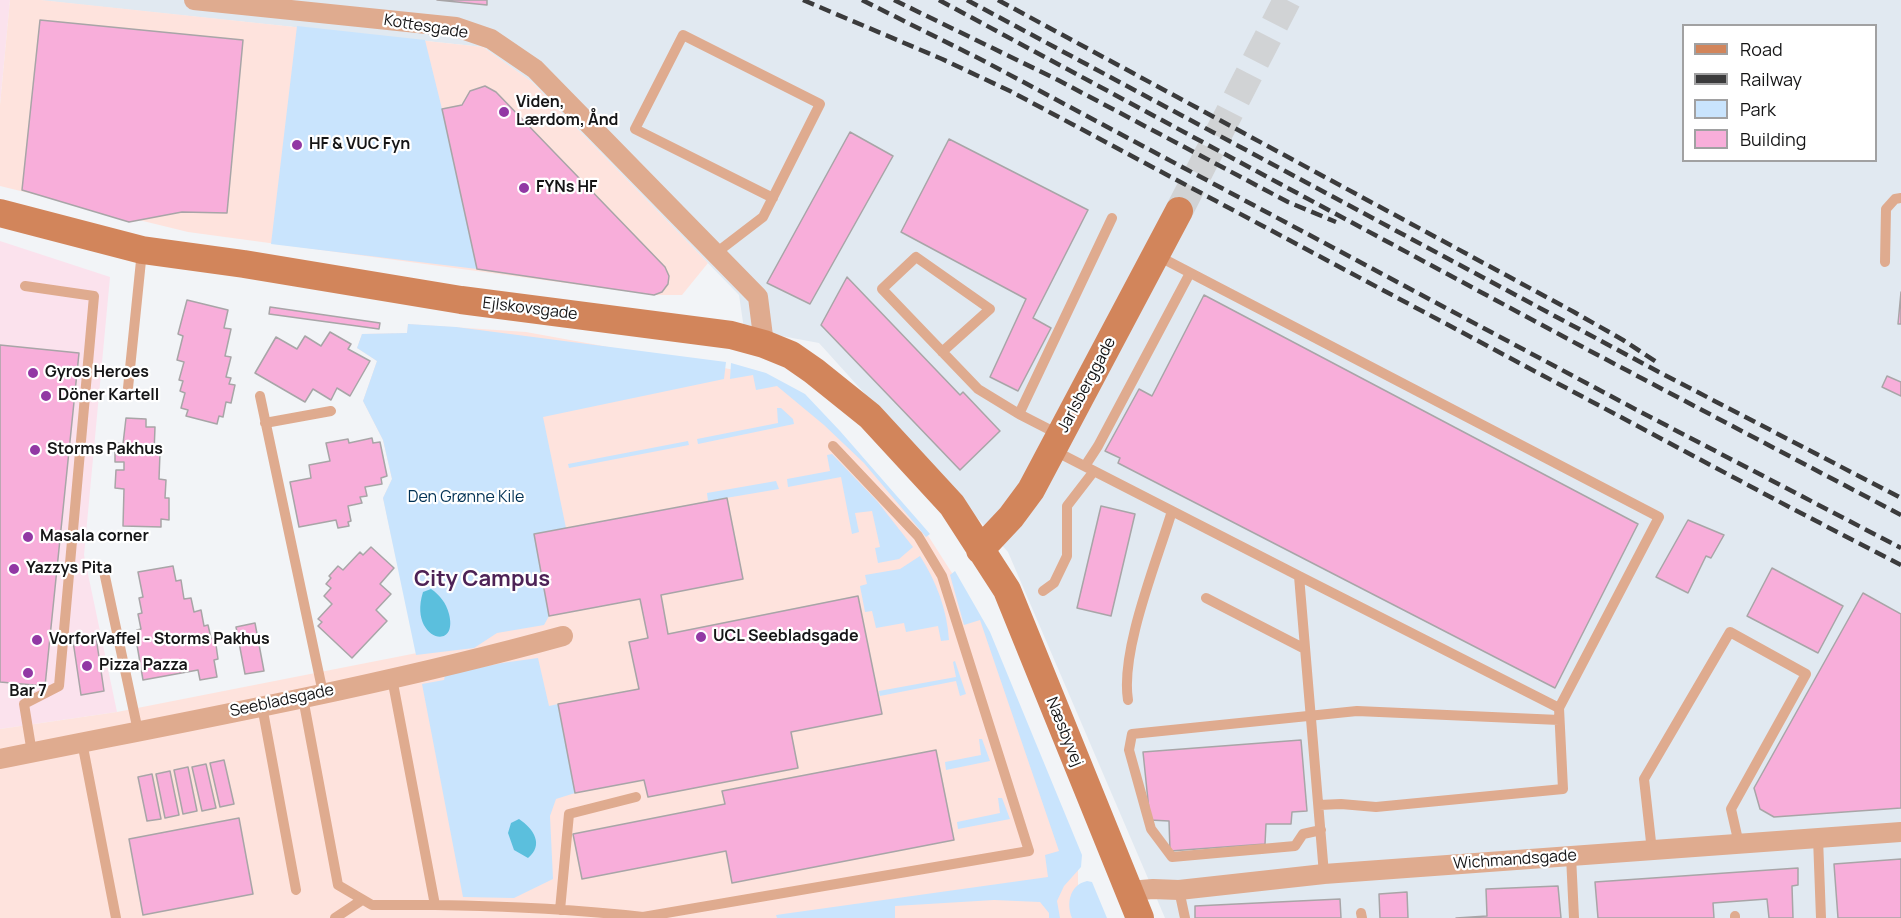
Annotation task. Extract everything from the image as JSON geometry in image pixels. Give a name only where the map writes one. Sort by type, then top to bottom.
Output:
[{"type":"street","name":"Kottesgade","points":[[194,0],[456,27],[491,39],[535,69],[758,297],[764,344]]},
{"type":"street","name":"Jarlsberggade","points":[[980,550],[1011,517],[1031,490],[1179,211]]},
{"type":"street","name":"Ejlskovsgade","points":[[0,213],[142,250],[244,264],[461,300],[731,335],[764,344],[791,355],[870,416],[952,505],[980,550]]},
{"type":"street","name":"Næsbyvej","points":[[980,550],[1007,590],[1140,918]]},
{"type":"street","name":"Seebladsgade","points":[[0,759],[303,698],[493,655],[563,636]]},
{"type":"street","name":"Wichmandsgade","points":[[1129,891],[1179,890],[1324,874],[1901,832]]},
{"type":"lane","points":[[716,253],[763,217],[773,198],[820,104],[683,35],[635,129],[773,198]]},
{"type":"lane","points":[[1885,262],[1886,209],[1895,200],[1901,198]]},
{"type":"lane","points":[[1019,414],[1112,218]]},
{"type":"lane","points":[[128,388],[142,250]]},
{"type":"lane","points":[[1155,255],[1659,517],[1558,708],[1563,789],[1376,807],[1319,805]]},
{"type":"lane","points":[[942,352],[990,309],[916,257],[882,289],[942,352],[978,389],[1019,414],[1089,469],[1558,708]]},
{"type":"lane","points":[[1043,591],[1054,583],[1067,556],[1067,506],[1089,469],[1098,446],[1190,273]]},
{"type":"lane","points":[[25,286],[94,296],[59,686],[24,704],[32,753]]},
{"type":"lane","points":[[260,396],[323,693]]},
{"type":"lane","points":[[265,423],[331,411]]},
{"type":"lane","points":[[303,698],[338,885],[372,906],[501,906],[596,911],[643,918],[1029,851],[942,576],[918,536],[833,446]]},
{"type":"lane","points":[[1128,700],[1125,685],[1135,630],[1172,511]]},
{"type":"lane","points":[[103,567],[138,731]]},
{"type":"lane","points":[[1299,576],[1324,874]]},
{"type":"lane","points":[[1206,598],[1305,649]]},
{"type":"lane","points":[[1652,850],[1644,780],[1730,632],[1806,674],[1731,809],[1739,844]]},
{"type":"lane","points":[[392,678],[435,905]]},
{"type":"lane","points":[[262,706],[296,891]]},
{"type":"lane","points":[[1321,830],[1303,834],[1295,846],[1172,857],[1151,829],[1129,750],[1132,734],[1357,711],[1559,720]]},
{"type":"lane","points":[[82,742],[116,918]]},
{"type":"lane","points":[[560,910],[569,814],[636,797]]},
{"type":"lane","points":[[1818,838],[1821,918]]},
{"type":"lane","points":[[1571,856],[1574,918]]},
{"type":"lane","points":[[1179,890],[1185,918]]},
{"type":"lane","points":[[335,918],[362,900]]},
{"type":"shaded area","points":[[0,0],[10,0],[0,105]]},
{"type":"shaded area","name":"HF & VUC Fyn","points":[[10,0],[41,0],[483,47],[532,82],[708,263],[682,295],[654,295],[188,232],[0,186],[0,105]]},
{"type":"shaded area","points":[[37,0],[1901,0],[1901,918],[1165,918],[1008,552],[819,343],[744,329],[739,295],[532,82],[483,47]]},
{"type":"shaded area","points":[[0,241],[110,277],[84,555],[117,712],[0,729]]},
{"type":"shaded area","name":"UCL Seebladsgade","points":[[408,324],[526,332],[768,376],[846,440],[927,534],[982,620],[1078,857],[1078,918],[0,918],[0,729],[117,712],[417,653],[383,498],[392,479],[383,440],[363,401],[377,361],[357,348],[362,334],[407,333]]},
{"type":"green space","points":[[297,26],[425,40],[477,269],[271,244]]},
{"type":"green space","name":"Den Grønne Kile","points":[[408,324],[456,327],[726,362],[724,379],[543,417],[566,528],[534,535],[549,616],[544,625],[497,633],[474,648],[416,655],[383,498],[392,479],[383,440],[363,401],[377,361],[357,348],[362,334],[407,333]]},
{"type":"green space","points":[[731,363],[766,373],[805,394],[930,534],[926,537],[864,463],[824,425],[777,386],[756,390],[753,375],[730,379]]},
{"type":"green space","points":[[777,408],[781,408],[793,419],[794,424],[698,444],[697,439],[778,423]]},
{"type":"green space","points":[[688,441],[689,445],[569,468],[568,464]]},
{"type":"green space","points":[[832,454],[877,501],[913,547],[899,559],[878,563],[875,548],[880,547],[872,511],[855,513],[859,532],[852,534],[841,477],[788,487],[787,479],[830,471],[827,455]]},
{"type":"green space","points":[[776,481],[779,489],[708,501],[707,493]]},
{"type":"green space","points":[[920,556],[940,596],[949,640],[941,641],[938,626],[906,632],[904,623],[876,628],[872,611],[865,612],[860,586],[867,584],[865,575],[900,569]]},
{"type":"green space","points":[[955,571],[990,632],[1082,855],[1081,867],[1064,886],[1057,901],[1060,918],[1049,918],[1049,913],[1040,902],[994,900],[895,906],[895,918],[777,918],[776,915],[1048,877],[1045,855],[1059,851],[980,620],[964,625],[950,575]]},
{"type":"green space","points":[[538,658],[549,706],[558,704],[575,793],[556,799],[550,816],[553,879],[514,898],[463,897],[422,684],[444,680],[445,675]]},
{"type":"green space","points":[[955,661],[966,694],[960,696],[956,681],[880,696],[879,691],[956,677],[953,662]]},
{"type":"green space","points":[[979,739],[982,739],[990,761],[946,770],[945,762],[981,755]]},
{"type":"green space","points":[[998,798],[1002,798],[1010,819],[958,829],[957,822],[1000,813]]},
{"type":"green space","points":[[1087,881],[1092,882],[1107,918],[1072,918],[1069,906],[1071,895],[1077,886]]},
{"type":"water","points":[[431,589],[442,600],[449,614],[450,626],[447,634],[441,637],[427,630],[422,621],[420,608],[423,592]]},
{"type":"water","points":[[519,819],[529,827],[535,837],[535,848],[528,858],[514,850],[508,833],[511,823]]},
{"type":"building","points":[[437,0],[487,0],[487,5]]},
{"type":"building","points":[[40,20],[243,40],[227,213],[182,212],[129,222],[22,190]]},
{"type":"building","name":"FYNs HF","points":[[485,86],[496,92],[665,267],[669,276],[668,284],[662,292],[654,295],[477,269],[442,109],[462,105],[470,91]]},
{"type":"building","points":[[850,132],[893,156],[810,304],[767,283]]},
{"type":"building","points":[[949,139],[1088,210],[1033,318],[1051,328],[1018,391],[990,377],[1026,299],[901,232]]},
{"type":"building","points":[[847,277],[960,395],[963,392],[1000,431],[960,470],[821,325]]},
{"type":"building","points":[[1901,292],[1901,324],[1898,324]]},
{"type":"building","points":[[1204,295],[1638,524],[1555,688],[1118,463],[1120,458],[1105,451],[1139,389],[1152,396]]},
{"type":"building","points":[[187,300],[228,310],[224,328],[231,329],[225,356],[231,357],[226,377],[231,378],[229,384],[235,385],[231,403],[226,402],[223,417],[219,416],[217,424],[186,416],[188,410],[181,408],[185,393],[180,391],[183,381],[179,380],[184,362],[177,360],[183,336],[178,334]]},
{"type":"building","points":[[270,307],[380,323],[379,329],[269,314]]},
{"type":"building","points":[[330,332],[351,344],[348,349],[370,361],[350,396],[337,388],[331,400],[313,389],[305,402],[255,373],[276,337],[297,349],[305,336],[321,346]]},
{"type":"building","name":"Storms Pakhus","points":[[0,345],[79,353],[45,686],[0,682]]},
{"type":"building","points":[[1887,376],[1901,382],[1901,396],[1882,387]]},
{"type":"building","points":[[126,418],[146,419],[146,427],[155,427],[154,453],[160,453],[159,479],[166,480],[165,498],[169,498],[169,520],[161,519],[161,527],[123,526],[124,489],[115,488],[116,470],[124,470],[124,462],[115,462],[115,443],[123,444]]},
{"type":"building","points":[[372,438],[373,443],[380,442],[387,476],[381,478],[382,484],[365,487],[367,496],[360,497],[362,503],[348,506],[351,521],[348,522],[349,526],[338,528],[336,520],[299,527],[290,482],[311,478],[309,465],[330,461],[326,443],[348,439],[349,443]]},
{"type":"building","points":[[727,498],[743,579],[661,595],[668,634],[858,596],[882,714],[791,732],[798,768],[648,797],[644,780],[575,793],[558,704],[639,689],[629,642],[648,638],[640,599],[549,616],[534,534]]},
{"type":"building","points":[[1101,506],[1135,514],[1111,616],[1077,608]]},
{"type":"building","points":[[1688,520],[1724,535],[1711,558],[1706,556],[1688,593],[1656,577]]},
{"type":"building","points":[[371,547],[394,568],[380,584],[391,594],[376,610],[387,621],[352,658],[318,626],[322,622],[318,619],[332,604],[324,596],[331,588],[326,584],[331,578],[329,576],[338,566],[343,570],[360,552],[363,555]]},
{"type":"building","points":[[173,566],[176,581],[181,580],[184,599],[191,598],[194,612],[201,610],[204,626],[208,625],[211,638],[215,638],[218,659],[214,660],[217,677],[200,680],[198,670],[143,680],[137,645],[140,645],[137,630],[141,629],[138,614],[142,613],[139,598],[143,597],[138,572]]},
{"type":"building","points":[[1772,568],[1843,606],[1818,653],[1747,616]]},
{"type":"building","points":[[1863,593],[1901,614],[1901,808],[1774,817],[1760,809],[1754,788]]},
{"type":"building","points":[[255,623],[264,671],[245,674],[236,627]]},
{"type":"building","points":[[96,637],[104,691],[81,695],[73,641]]},
{"type":"building","points":[[1301,740],[1307,811],[1292,812],[1291,824],[1266,824],[1265,844],[1170,851],[1169,821],[1150,820],[1143,752]]},
{"type":"building","points":[[936,750],[954,840],[732,883],[726,851],[582,879],[573,834],[725,804],[722,791]]},
{"type":"building","points":[[224,760],[234,804],[220,807],[210,763]]},
{"type":"building","points":[[206,764],[216,808],[202,811],[192,767]]},
{"type":"building","points":[[188,767],[197,811],[183,814],[174,770]]},
{"type":"building","points":[[170,771],[179,815],[165,818],[156,774]]},
{"type":"building","points":[[152,774],[161,819],[147,821],[138,777]]},
{"type":"building","points":[[239,818],[253,894],[143,915],[129,839]]},
{"type":"building","points":[[1901,859],[1901,918],[1838,918],[1834,864]]},
{"type":"building","points":[[1798,868],[1798,885],[1792,886],[1793,918],[1769,918],[1767,899],[1713,903],[1714,918],[1598,918],[1595,882]]},
{"type":"building","points":[[1558,886],[1561,918],[1456,918],[1487,916],[1486,889]]},
{"type":"building","points":[[1407,892],[1408,918],[1380,918],[1379,894]]},
{"type":"building","points":[[1340,899],[1341,918],[1195,918],[1195,906]]},
{"type":"tunnel","points":[[1179,211],[1287,0]]},
{"type":"railway","points":[[803,0],[942,59],[1010,91],[1901,565]]},
{"type":"railway","points":[[862,0],[982,60],[1633,408],[1901,548]]},
{"type":"railway","points":[[894,0],[1058,80],[1288,202],[1336,222]]},
{"type":"railway","points":[[939,0],[1592,352],[1901,515]]},
{"type":"railway","points":[[967,0],[1657,371],[1901,498]]},
{"type":"railway","points":[[998,0],[1574,312],[1658,363]]},
{"type":"place","name":"Viden, Lærdom, Ånd","points":[[504,112]]},
{"type":"place","name":"HF & VUC Fyn","points":[[297,145]]},
{"type":"place","name":"FYNs HF","points":[[524,188]]},
{"type":"place","name":"Gyros Heroes","points":[[33,373]]},
{"type":"place","name":"Döner Kartell","points":[[46,396]]},
{"type":"place","name":"Storms Pakhus","points":[[35,450]]},
{"type":"place","name":"Masala corner","points":[[28,537]]},
{"type":"place","name":"Yazzys Pita","points":[[14,569]]},
{"type":"place","name":"UCL Seebladsgade","points":[[701,637]]},
{"type":"place","name":"VorforVaffel - Storms Pakhus","points":[[37,640]]},
{"type":"place","name":"Pizza Pazza","points":[[87,666]]},
{"type":"place","name":"Bar 7","points":[[28,673]]},
{"type":"district","name":"City Campus","points":[[482,580]]}]
